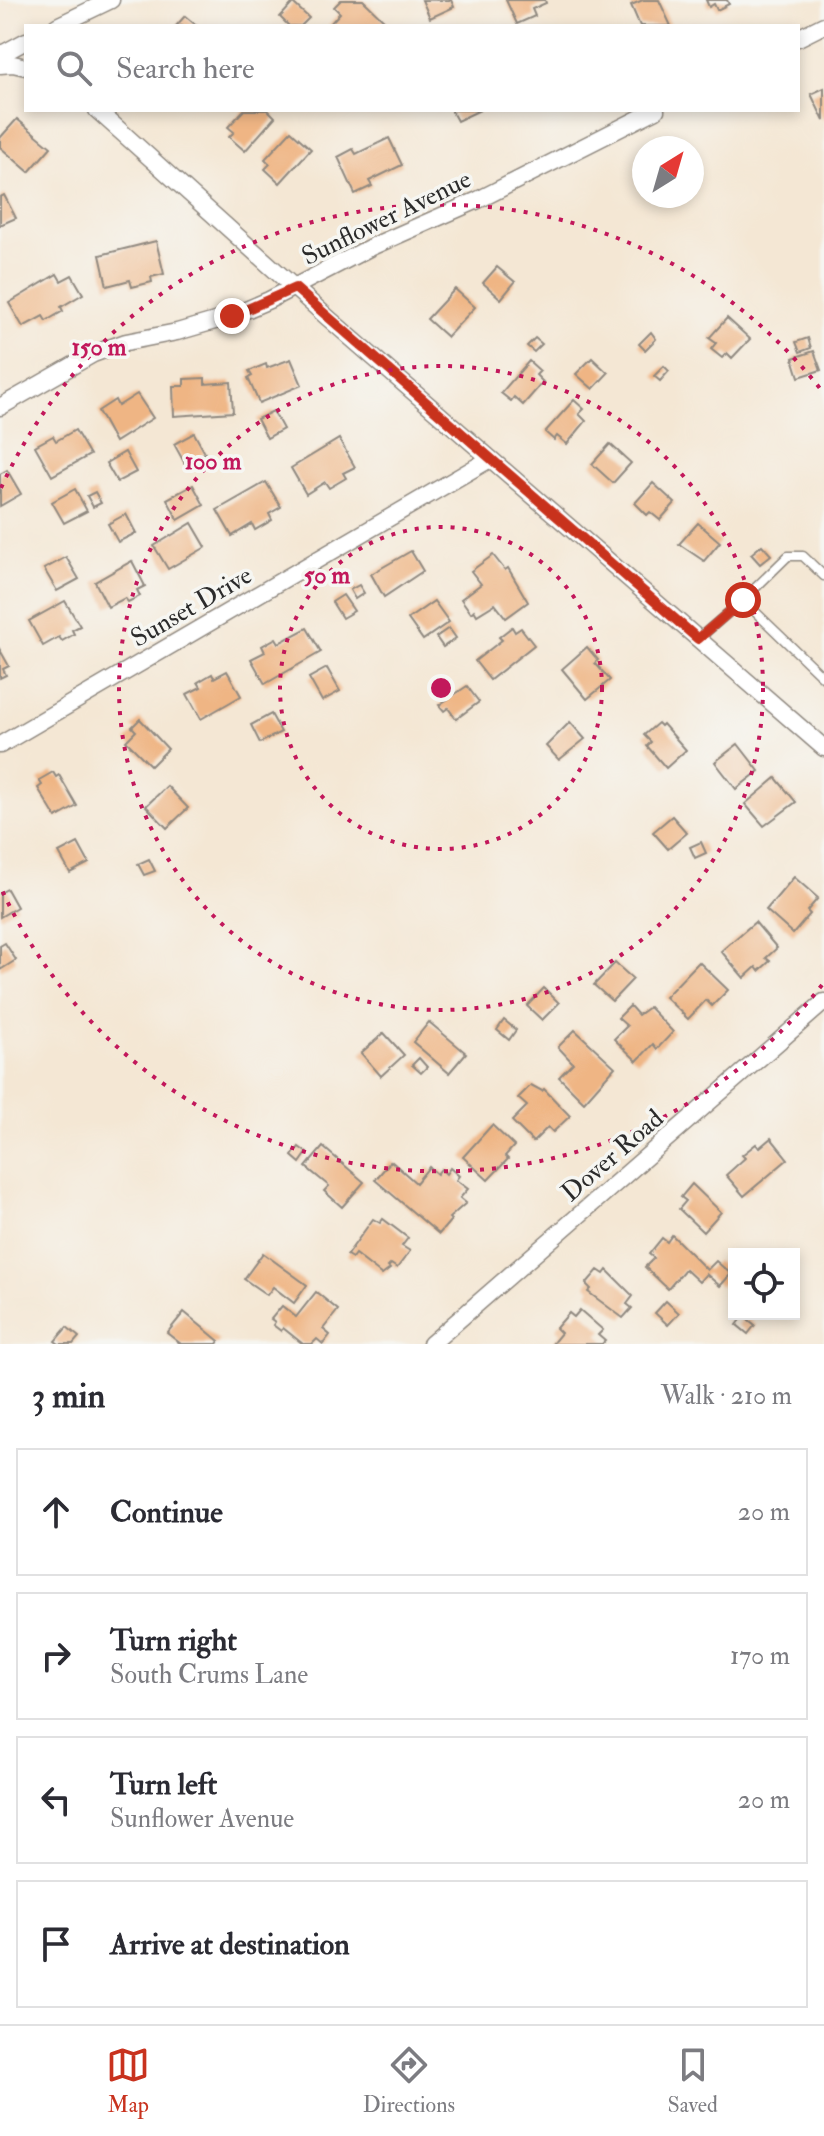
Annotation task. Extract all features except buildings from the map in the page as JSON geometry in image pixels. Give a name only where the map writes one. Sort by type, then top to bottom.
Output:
[{"type":"street","points":[[61,24],[111,0]]},
{"type":"street","points":[[800,37],[824,25]]},
{"type":"street","points":[[0,55],[24,42]]},
{"type":"street","points":[[0,65],[24,67]]},
{"type":"street","points":[[99,112],[295,288],[824,748]]},
{"type":"street","name":"Sunflower Avenue","points":[[0,407],[93,354],[126,342],[177,332],[232,316],[295,288],[371,247],[478,200],[652,112]]},
{"type":"street","name":"Sunset Drive","points":[[0,745],[490,459]]},
{"type":"street","name":"Dover Road","points":[[431,1344],[824,1002]]},
{"type":"lane","points":[[698,639],[788,556],[803,556],[824,576]]},
{"type":"lane","points":[[743,600],[824,678]]},
{"type":"route","points":[[232,316],[295,288],[698,639],[743,600]]}]
